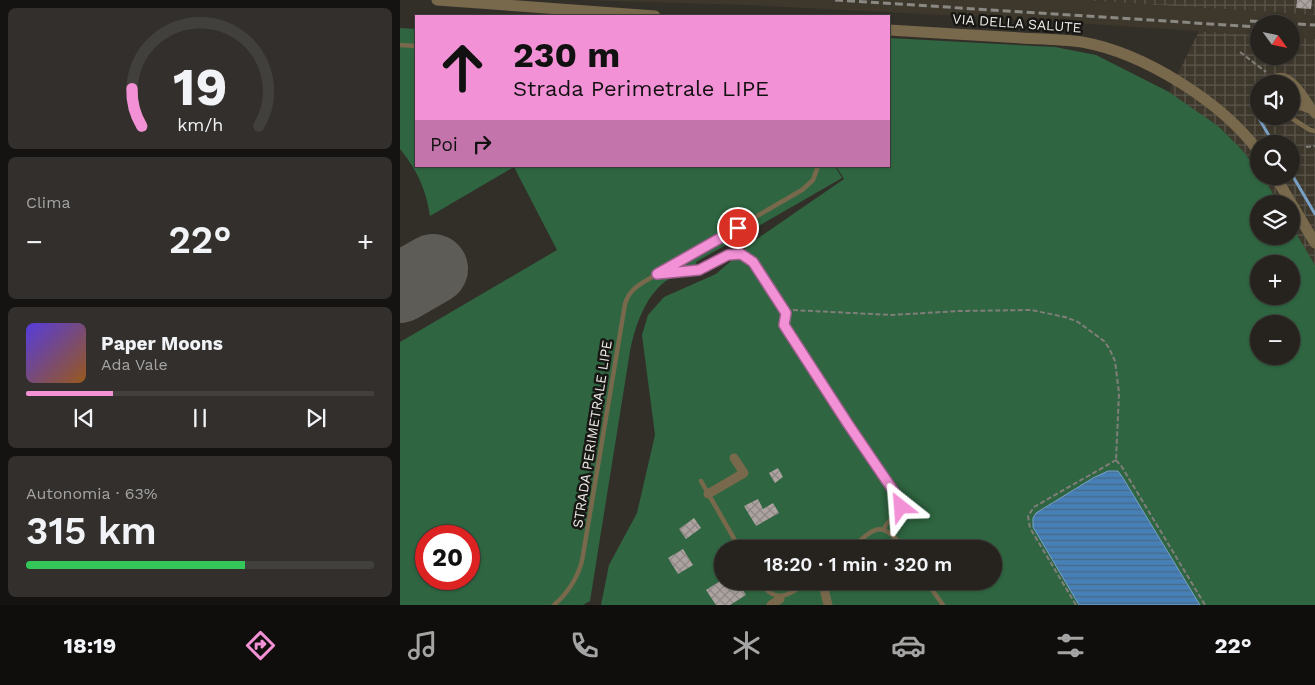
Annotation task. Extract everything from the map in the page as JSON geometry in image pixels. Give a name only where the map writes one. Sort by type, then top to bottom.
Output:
[{"type":"street","points":[[437,0],[641,15]]},
{"type":"street","name":"VIA DELLA SALUTE","points":[[890,30],[1068,40],[1084,42],[1104,48],[1162,72],[1195,92],[1237,128],[1250,142]]},
{"type":"street","points":[[1300,93],[1314,112]]},
{"type":"street","points":[[1300,106],[1314,112]]},
{"type":"street","points":[[1280,185],[1315,243]]},
{"type":"street","points":[[708,494],[744,473],[734,458]]},
{"type":"street","points":[[825,590],[828,605]]},
{"type":"street","points":[[771,605],[780,598]]},
{"type":"lane","points":[[400,45],[415,46]]},
{"type":"lane","points":[[1300,124],[1315,131]]},
{"type":"lane","points":[[657,274],[802,190],[813,180],[818,167]]},
{"type":"lane","points":[[657,274],[699,270],[728,255],[741,254],[753,262],[786,313],[784,325],[901,502],[898,513],[885,524],[884,528]]},
{"type":"lane","name":"STRADA PERIMETRALE LIPE","points":[[554,605],[572,585],[582,561],[625,304],[633,288],[657,274]]},
{"type":"lane","points":[[701,481],[735,540]]},
{"type":"lane","points":[[861,540],[878,528],[884,528],[897,540]]},
{"type":"lane","points":[[765,590],[769,595],[780,598],[795,590]]},
{"type":"lane","points":[[932,590],[943,605]]},
{"type":"path","points":[[1240,52],[1265,75]]},
{"type":"path","points":[[1306,147],[1315,146]]},
{"type":"path","points":[[786,313],[794,309],[891,315],[1016,309],[1045,312],[1078,322],[1104,341],[1110,348],[1115,361],[1119,393],[1116,460],[1205,605]]},
{"type":"path","points":[[1076,605],[1030,528],[1028,516],[1034,507],[1116,460]]},
{"type":"shaded area","points":[[579,0],[1076,0],[1315,15],[1315,39],[1300,38],[1300,15],[1250,15],[1250,34],[983,17],[748,5]]},
{"type":"shaded area","points":[[1076,0],[1315,0],[1315,15]]},
{"type":"shaded area","points":[[1199,31],[1250,34],[1250,65],[1300,65],[1300,38],[1315,39],[1315,265],[1300,240],[1300,195],[1274,195],[1267,185],[1300,185],[1300,135],[1250,135],[1250,160],[1218,126],[1169,92]]},
{"type":"green space","points":[[400,28],[415,29],[415,167],[514,167],[430,216],[420,180],[400,149]]},
{"type":"green space","points":[[890,38],[1055,47],[1096,55],[1169,92],[1218,126],[1250,160],[1250,185],[1268,185],[1274,195],[1250,195],[1250,245],[1300,245],[1300,240],[1315,265],[1315,605],[601,605],[609,565],[637,513],[655,435],[642,335],[648,315],[664,297],[716,274],[754,241],[844,179],[837,167],[890,167]]},
{"type":"green space","points":[[514,167],[836,167],[842,178],[696,262],[700,273],[669,279],[661,285],[648,301],[638,321],[630,351],[590,601],[583,605],[400,605],[400,342],[557,250]]},
{"type":"water","points":[[1108,471],[1118,471],[1123,478],[1200,605],[1079,605],[1033,527],[1033,518],[1036,513],[1093,478]]},
{"type":"building","points":[[1297,0],[1312,0],[1311,9],[1296,8]]},
{"type":"building","points":[[778,468],[783,477],[775,483],[769,473]]},
{"type":"building","points":[[758,499],[763,509],[773,503],[779,513],[756,526],[744,506]]},
{"type":"building","points":[[694,518],[701,528],[686,539],[679,529]]},
{"type":"building","points":[[683,549],[693,565],[678,574],[668,558]]},
{"type":"building","points":[[714,585],[714,590],[743,590],[746,595],[730,605],[716,605],[706,590]]},
{"type":"waterway","points":[[1263,125],[1269,135]]},
{"type":"waterway","points":[[1298,185],[1315,214]]},
{"type":"runway","points":[[400,288],[433,269]]},
{"type":"railway","points":[[835,0],[1250,26]]},
{"type":"railway","points":[[1300,24],[1315,25]]},
{"type":"route","points":[[738,228],[657,274],[699,270],[728,255],[741,254],[753,262],[786,313],[784,325],[901,502],[901,507]]}]
